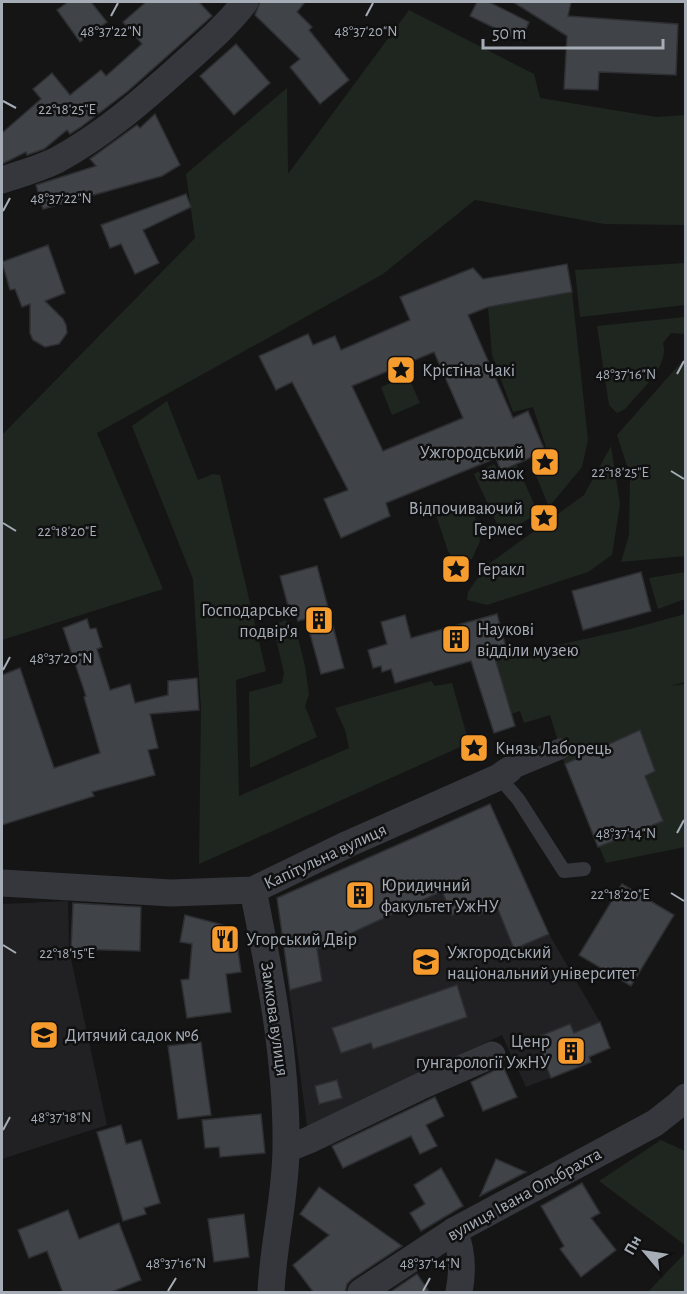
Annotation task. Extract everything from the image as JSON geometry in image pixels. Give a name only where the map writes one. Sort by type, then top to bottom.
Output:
[{"type":"street","points":[[2,180],[57,160],[100,133],[142,101],[200,48],[245,2]]},
{"type":"street","name":"Капітульна вулиця","points":[[2,883],[171,893],[253,890],[348,844],[560,749]]},
{"type":"street","name":"Замкова вулиця","points":[[253,890],[266,953],[281,1050],[286,1149],[271,1293]]},
{"type":"street","points":[[286,1149],[492,1056]]},
{"type":"street","name":"вулиця Івана Ольбрахта","points":[[362,1293],[454,1231],[655,1124],[680,1104],[686,1096]]},
{"type":"street","points":[[454,1231],[460,1244],[463,1271],[459,1293]]},
{"type":"lane","points":[[504,774],[564,871],[585,869]]},
{"type":"shaded area","points":[[409,10],[534,74],[540,98],[656,117],[685,115],[685,225],[604,224],[475,200],[383,274],[97,433],[163,589],[2,640],[2,435],[195,238],[186,174],[287,88],[288,174]]},
{"type":"shaded area","points":[[685,263],[685,305],[580,317],[575,270]]},
{"type":"shaded area","points":[[572,292],[588,440],[582,467],[549,507],[530,461],[547,451],[533,407],[513,412],[492,355],[488,307]]},
{"type":"shaded area","points":[[685,317],[685,334],[671,333],[663,343],[664,352],[658,370],[625,409],[617,413],[609,405],[597,326]]},
{"type":"shaded area","points":[[685,358],[685,556],[621,562],[629,535],[630,475],[617,435]]},
{"type":"shaded area","points":[[408,376],[420,403],[392,415],[381,387]]},
{"type":"shaded area","points":[[167,401],[198,480],[213,474],[220,475],[266,671],[236,680],[239,796],[349,748],[345,730],[335,708],[431,681],[435,686],[452,683],[469,743],[199,864],[201,709],[193,579],[132,426]]},
{"type":"shaded area","points":[[611,446],[620,504],[612,555],[588,572],[487,605],[467,600],[468,592],[486,566],[584,495]]},
{"type":"shaded area","points":[[494,464],[500,473],[517,465],[538,513],[507,532],[498,526],[474,474]]},
{"type":"shaded area","points":[[456,502],[473,506],[480,541],[472,559],[457,564],[448,551],[436,515]]},
{"type":"shaded area","points":[[685,572],[685,599],[658,609],[649,578]]},
{"type":"shaded area","points":[[685,614],[685,682],[669,686],[685,684],[685,847],[606,863],[565,764],[550,715],[524,723],[520,711],[511,714],[495,659],[630,629]]},
{"type":"shaded area","points":[[285,620],[296,630],[309,694],[305,706],[317,737],[250,768],[249,692],[282,683],[284,673],[273,626]]},
{"type":"shaded area","name":"Ужгородський національний університет","points":[[490,804],[549,934],[600,1022],[610,1048],[589,1057],[591,1062],[526,1087],[502,1035],[307,1126],[277,898]],"holes":[[[337,1080],[341,1098],[320,1104],[315,1086]]]},
{"type":"shaded area","name":"Дитячий садок №6","points":[[68,901],[69,950],[107,1125],[2,1159],[2,904]]},
{"type":"shaded area","points":[[661,1140],[685,1151],[685,1245],[599,1181]]},
{"type":"shaded area","points":[[685,1253],[685,1292],[648,1292]]},
{"type":"building","points":[[68,2],[91,2],[107,22],[80,42],[57,10]]},
{"type":"building","points":[[146,2],[199,2],[212,16],[128,91],[81,127],[70,134],[67,130],[44,149],[27,155],[26,152],[2,164],[2,133],[41,99],[33,89],[52,73],[70,95],[101,70],[106,76],[142,44],[123,22]]},
{"type":"building","points":[[260,2],[305,2],[297,12],[312,27],[309,30],[349,80],[320,104],[290,67],[300,59],[255,15]]},
{"type":"building","points":[[477,2],[489,2],[529,22],[521,41],[470,16]]},
{"type":"building","points":[[513,2],[571,2],[568,16],[678,24],[676,75],[599,72],[598,90],[564,89],[567,36]]},
{"type":"building","points":[[236,44],[270,83],[234,115],[200,76]]},
{"type":"building","points":[[155,114],[180,165],[162,176],[43,209],[36,185],[96,166],[90,159],[137,125],[140,128]]},
{"type":"building","points":[[186,194],[191,207],[143,230],[159,263],[135,274],[121,244],[110,248],[101,225]]},
{"type":"building","points":[[48,245],[65,293],[45,301],[63,319],[67,333],[59,344],[45,347],[33,340],[30,333],[30,304],[22,307],[15,289],[10,290],[2,262]]},
{"type":"building","points":[[567,264],[572,292],[488,307],[468,315],[513,418],[528,411],[545,451],[501,471],[496,458],[386,503],[390,516],[341,538],[324,499],[348,490],[292,382],[276,390],[259,356],[308,334],[313,345],[335,336],[341,350],[410,320],[400,297],[473,268],[483,279]],"holes":[[[434,352],[463,418],[383,451],[352,386]]]},
{"type":"building","name":"Господарське подвір'я","points":[[317,566],[344,668],[321,674],[306,619],[298,621],[296,615],[291,617],[280,576]]},
{"type":"building","name":"Наукові відділи музею","points":[[641,572],[651,611],[583,630],[572,591]]},
{"type":"building","name":"Наукові відділи музею","points":[[497,614],[507,651],[494,655],[515,726],[494,733],[471,661],[395,683],[391,669],[382,672],[381,666],[373,668],[368,650],[387,644],[381,622],[405,615],[411,638]]},
{"type":"building","points":[[87,619],[90,629],[96,628],[102,647],[97,649],[110,690],[130,684],[135,703],[168,695],[168,681],[197,678],[199,710],[150,714],[158,748],[148,750],[155,775],[92,792],[94,796],[2,825],[2,675],[20,668],[54,768],[100,753],[84,697],[86,696],[63,628]]},
{"type":"building","points":[[640,730],[655,771],[645,776],[663,821],[598,847],[565,764]]},
{"type":"building","name":"Юридичний факультет УжНУ","points":[[490,804],[549,934],[514,949],[497,907],[479,915],[475,905],[452,915],[442,891],[317,949],[322,981],[290,990],[277,898]]},
{"type":"building","points":[[622,884],[674,915],[631,986],[579,955]]},
{"type":"building","points":[[73,903],[141,907],[140,951],[71,949]]},
{"type":"building","points":[[185,915],[235,928],[241,972],[226,974],[231,1012],[187,1018],[181,980],[189,979],[192,944],[180,942]]},
{"type":"building","points":[[457,985],[467,1017],[373,1049],[371,1043],[341,1053],[332,1028]]},
{"type":"building","name":"Ценр гунгарології УжНУ","points":[[600,1022],[610,1048],[589,1057],[591,1062],[551,1078],[535,1038],[570,1024],[574,1033]]},
{"type":"building","points":[[201,1042],[211,1115],[178,1119],[168,1046]]},
{"type":"building","points":[[503,1066],[517,1097],[483,1111],[471,1082]]},
{"type":"building","points":[[337,1080],[342,1098],[319,1104],[315,1086]]},
{"type":"building","points":[[435,1097],[444,1116],[426,1125],[437,1146],[420,1154],[411,1136],[343,1168],[332,1146]]},
{"type":"building","points":[[261,1114],[265,1153],[220,1157],[219,1147],[205,1148],[202,1120]]},
{"type":"building","points":[[121,1125],[126,1144],[141,1140],[160,1203],[144,1208],[146,1214],[123,1221],[97,1132]]},
{"type":"building","points":[[496,1159],[526,1172],[480,1196]]},
{"type":"building","points":[[441,1168],[463,1206],[421,1231],[410,1213],[425,1204],[414,1185]]},
{"type":"building","points":[[582,1183],[600,1213],[591,1218],[616,1250],[581,1277],[560,1249],[564,1246],[541,1206]]},
{"type":"building","points":[[319,1187],[402,1246],[352,1279],[347,1284],[345,1293],[314,1293],[293,1265],[329,1235],[300,1214]]},
{"type":"building","points":[[68,1210],[79,1239],[119,1223],[141,1280],[109,1293],[63,1293],[47,1251],[29,1258],[18,1230]]},
{"type":"building","points":[[244,1214],[249,1257],[214,1262],[208,1219]]},
{"type":"building","points":[[417,1274],[430,1293],[389,1293]]},
{"type":"place","name":"Крістіна Чакі","points":[[401,370]]},
{"type":"place","name":"Ужгородський замок","points":[[545,462]]},
{"type":"place","name":"Відпочиваючий Гермес","points":[[544,518]]},
{"type":"place","name":"Геракл","points":[[456,569]]},
{"type":"place","name":"Господарське подвір'я","points":[[319,620]]},
{"type":"place","name":"Наукові відділи музею","points":[[456,639]]},
{"type":"place","name":"Князь Лаборець","points":[[474,748]]},
{"type":"place","name":"Юридичний факультет УжНУ","points":[[360,895]]},
{"type":"place","name":"Угорський Двір","points":[[225,939]]},
{"type":"place","name":"Ужгородський національний університет","points":[[426,962]]},
{"type":"place","name":"Дитячий садок №6","points":[[44,1035]]},
{"type":"place","name":"Ценр гунгарології УжНУ","points":[[571,1051]]}]
